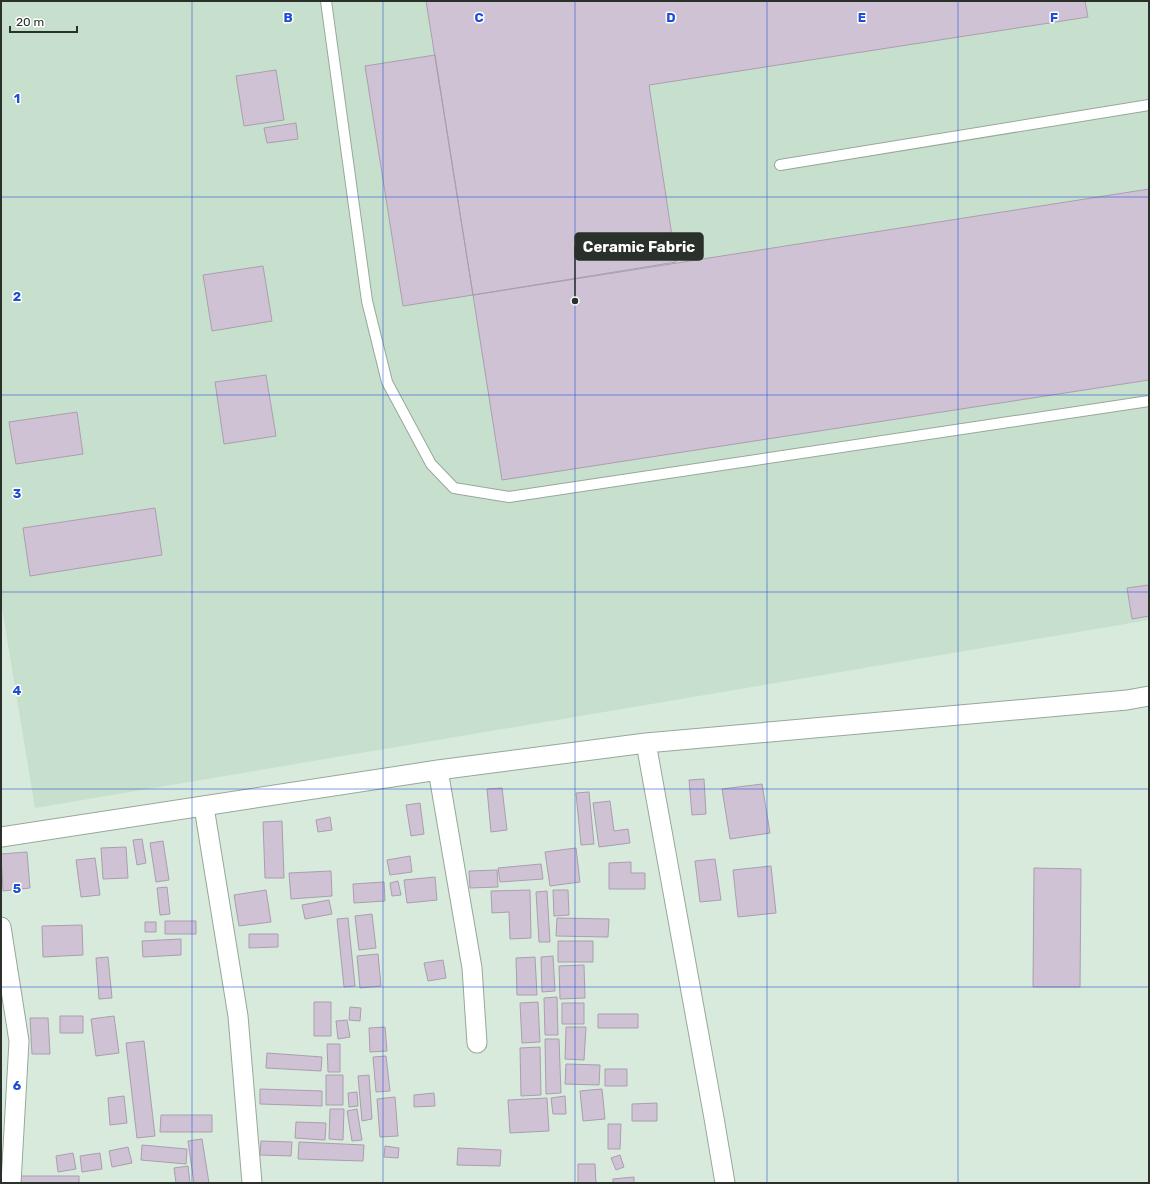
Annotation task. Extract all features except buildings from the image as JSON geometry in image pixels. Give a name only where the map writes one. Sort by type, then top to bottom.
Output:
[{"type":"street","points":[[1,837],[438,770],[646,743],[1149,696]]},
{"type":"street","points":[[646,743],[725,1183]]},
{"type":"street","points":[[438,770],[472,968],[477,1043]]},
{"type":"street","points":[[204,807],[238,1016],[252,1183]]},
{"type":"street","points":[[1,927],[19,1041],[11,1183]]},
{"type":"lane","points":[[326,1],[367,301],[387,382],[431,464],[454,488],[509,497],[1149,401]]},
{"type":"lane","points":[[780,165],[1149,105]]},
{"type":"shaded area","points":[[1,1],[1149,1],[1149,620],[35,808],[1,602]]},
{"type":"place","name":"Ceramic Fabric","points":[[575,301]]}]
